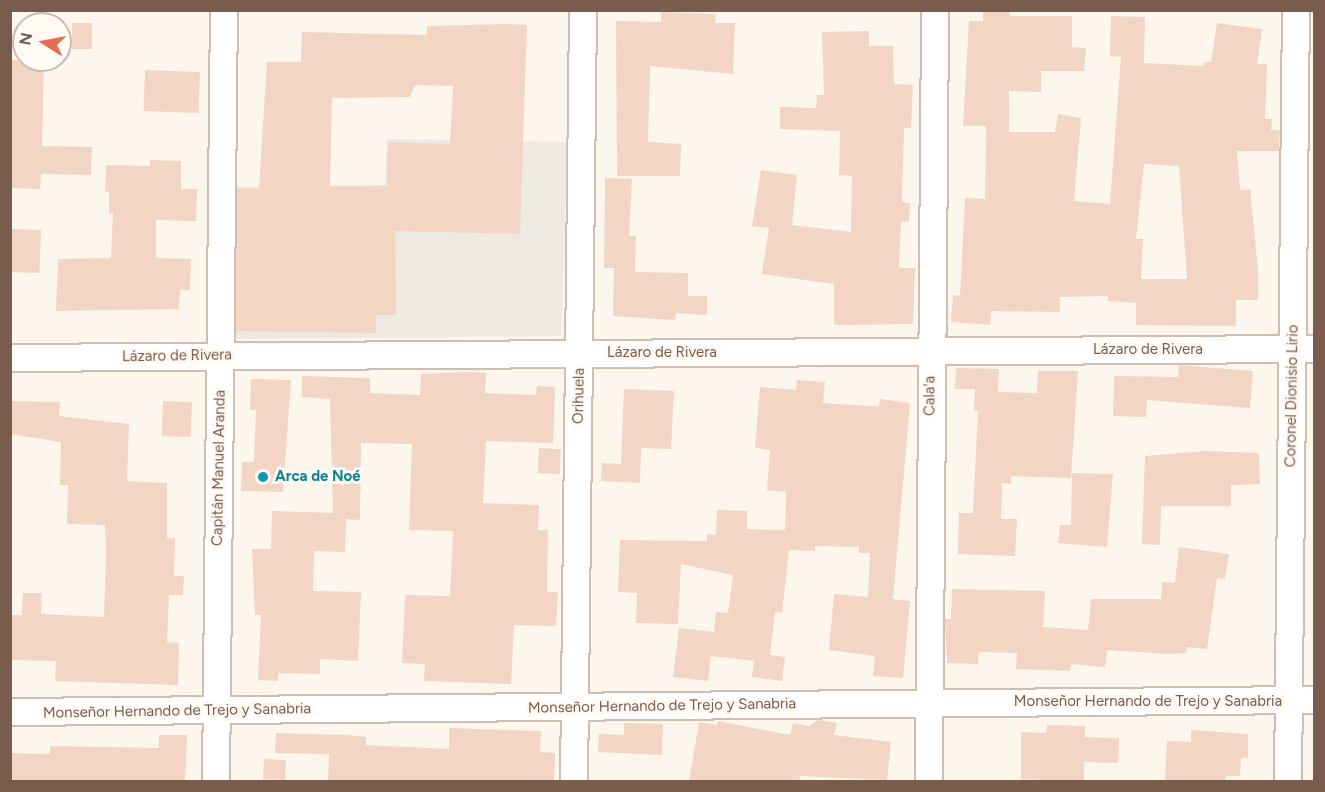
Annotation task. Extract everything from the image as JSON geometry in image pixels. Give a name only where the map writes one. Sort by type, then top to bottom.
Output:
[{"type":"street","name":"Capitán Manuel Aranda","points":[[216,782],[224,10]]},
{"type":"street","name":"Orihuela","points":[[574,782],[583,10]]},
{"type":"street","name":"Cala'a","points":[[929,782],[930,351],[935,10]]},
{"type":"street","name":"Coronel Dionisio Lirio","points":[[1288,782],[1288,701],[1303,349],[1296,10]]},
{"type":"street","name":"Lázaro de Rivera","points":[[10,358],[1303,349]]},
{"type":"street","name":"Monseñor Hernando de Trejo y Sanabria","points":[[10,712],[1314,700]]},
{"type":"shaded area","points":[[387,139],[568,142],[561,336],[228,339],[231,187],[385,185]]},
{"type":"building","points":[[983,10],[1010,10],[1010,16],[1072,16],[1072,47],[1086,48],[1084,71],[1041,71],[1041,92],[1009,91],[1009,132],[1055,132],[1058,114],[1081,118],[1074,201],[1110,204],[1121,57],[1110,56],[1111,16],[1145,17],[1144,63],[1204,66],[1204,62],[1211,62],[1217,23],[1262,29],[1257,64],[1267,64],[1265,119],[1272,119],[1271,130],[1280,130],[1279,151],[1237,151],[1240,190],[1250,189],[1258,270],[1258,300],[1236,300],[1236,326],[1136,325],[1136,303],[1108,301],[1108,296],[1060,297],[1060,312],[991,311],[990,325],[951,322],[953,295],[960,296],[965,198],[985,199],[986,126],[963,126],[969,21],[983,21]],"holes":[[[1144,164],[1179,166],[1187,279],[1141,279],[1143,239],[1136,239]]]},
{"type":"building","points":[[661,12],[716,14],[715,23],[735,23],[733,74],[650,66],[648,142],[681,144],[680,176],[617,176],[616,21],[661,22]]},
{"type":"building","points":[[72,23],[92,23],[92,49],[72,49]]},
{"type":"building","points":[[527,25],[520,234],[395,231],[396,315],[376,315],[376,333],[236,331],[237,188],[259,188],[267,62],[301,62],[302,32],[427,35],[427,26]],"holes":[[[415,85],[453,86],[450,144],[388,142],[387,186],[330,186],[332,98],[410,97]]]},
{"type":"building","points":[[869,31],[869,46],[893,46],[894,84],[913,85],[911,128],[904,128],[902,202],[910,203],[909,222],[901,221],[899,268],[915,268],[913,324],[834,325],[834,284],[762,274],[769,228],[752,226],[761,170],[797,175],[792,225],[851,232],[852,176],[839,175],[840,131],[780,129],[780,107],[816,108],[817,95],[824,95],[822,32]]},
{"type":"building","points":[[10,60],[12,60],[12,72],[44,72],[42,146],[92,147],[91,175],[41,174],[40,189],[10,188]]},
{"type":"building","points":[[145,70],[200,72],[199,113],[144,111]]},
{"type":"building","points":[[150,160],[181,161],[181,189],[197,189],[196,221],[156,220],[156,258],[191,259],[190,290],[180,290],[179,309],[56,311],[58,259],[111,258],[113,213],[109,213],[109,192],[105,192],[106,165],[150,166]]},
{"type":"building","points":[[605,178],[632,179],[629,236],[636,236],[635,272],[688,273],[688,296],[707,296],[707,315],[676,313],[675,320],[613,316],[614,268],[604,268]]},
{"type":"building","points":[[11,229],[41,230],[39,273],[10,272]]},
{"type":"building","points":[[1179,365],[1253,371],[1250,408],[1147,400],[1146,417],[1113,416],[1114,376],[1178,377]]},
{"type":"building","points":[[956,368],[999,369],[998,392],[1037,393],[1038,371],[1078,371],[1071,478],[1011,476],[1011,484],[1002,483],[1001,519],[1017,519],[1015,556],[958,554],[959,513],[973,513],[978,411],[974,411],[975,389],[955,389]]},
{"type":"building","points":[[486,373],[485,393],[536,395],[537,386],[555,387],[553,443],[486,441],[483,503],[539,505],[538,530],[548,530],[547,592],[558,592],[556,626],[514,625],[511,684],[424,681],[425,664],[402,663],[405,595],[450,596],[453,531],[409,530],[412,444],[361,443],[360,520],[346,519],[345,552],[314,551],[313,591],[361,592],[358,661],[320,659],[320,674],[278,673],[278,681],[258,680],[261,615],[255,615],[252,549],[271,549],[272,511],[333,513],[330,399],[302,397],[302,376],[370,378],[370,393],[420,395],[421,374]]},
{"type":"building","points":[[251,379],[291,380],[283,492],[241,491],[242,462],[254,462],[256,410],[250,410]]},
{"type":"building","points":[[797,380],[825,382],[823,403],[879,406],[880,399],[910,403],[893,599],[910,601],[903,678],[873,676],[875,656],[829,650],[834,594],[868,597],[870,553],[859,553],[859,547],[815,546],[815,551],[789,550],[782,613],[775,612],[770,655],[785,657],[782,681],[752,677],[754,661],[711,656],[708,681],[673,677],[679,628],[714,632],[716,612],[728,613],[733,575],[681,564],[678,624],[636,623],[637,593],[618,592],[620,540],[707,541],[707,534],[716,535],[717,510],[747,511],[747,529],[785,530],[786,492],[767,490],[770,450],[755,448],[760,387],[796,390]]},
{"type":"building","points":[[624,389],[674,391],[671,449],[641,448],[640,483],[601,481],[602,463],[621,464]]},
{"type":"building","points":[[10,401],[60,402],[59,416],[129,424],[127,481],[167,483],[167,538],[175,538],[174,576],[184,576],[183,595],[169,595],[167,642],[179,643],[178,685],[55,681],[56,661],[10,660],[10,615],[22,615],[23,593],[42,593],[41,614],[104,617],[106,551],[105,525],[67,524],[68,485],[60,485],[61,442],[10,434]]},
{"type":"building","points":[[163,401],[192,402],[191,437],[162,436]]},
{"type":"building","points":[[539,448],[561,449],[560,474],[538,473]]},
{"type":"building","points":[[1205,451],[1259,453],[1260,484],[1231,485],[1231,506],[1161,506],[1160,545],[1142,544],[1145,456]]},
{"type":"building","points":[[1072,473],[1113,474],[1107,547],[1058,543],[1060,525],[1071,525]]},
{"type":"building","points":[[1179,547],[1229,554],[1225,579],[1217,578],[1207,649],[1187,647],[1186,653],[1169,654],[1107,650],[1105,667],[1071,664],[1070,671],[1016,669],[1017,653],[979,652],[978,664],[947,663],[945,619],[951,619],[952,589],[1045,591],[1043,627],[1088,630],[1091,599],[1161,599],[1162,582],[1175,583]]},
{"type":"building","points":[[818,720],[837,723],[834,735],[891,742],[887,780],[800,776],[799,782],[689,782],[699,722],[717,725],[718,721],[790,735],[793,723],[809,726]]},
{"type":"building","points":[[624,723],[663,724],[662,755],[598,752],[599,734],[624,735]]},
{"type":"building","points":[[1047,725],[1085,726],[1085,737],[1119,738],[1118,763],[1084,762],[1084,782],[1021,779],[1021,732],[1046,733]]},
{"type":"building","points":[[449,728],[541,731],[540,752],[555,753],[554,780],[328,782],[329,754],[275,753],[276,733],[346,735],[366,737],[366,745],[449,749]]},
{"type":"building","points":[[1191,730],[1248,734],[1248,758],[1241,758],[1240,776],[1226,776],[1225,782],[1165,780],[1167,741],[1191,742]]},
{"type":"building","points":[[159,735],[187,735],[185,782],[10,782],[10,753],[50,754],[50,746],[159,748]]},
{"type":"building","points":[[264,759],[286,760],[285,780],[263,779]]},
{"type":"place","name":"Arca de Noé","points":[[263,477]]}]
